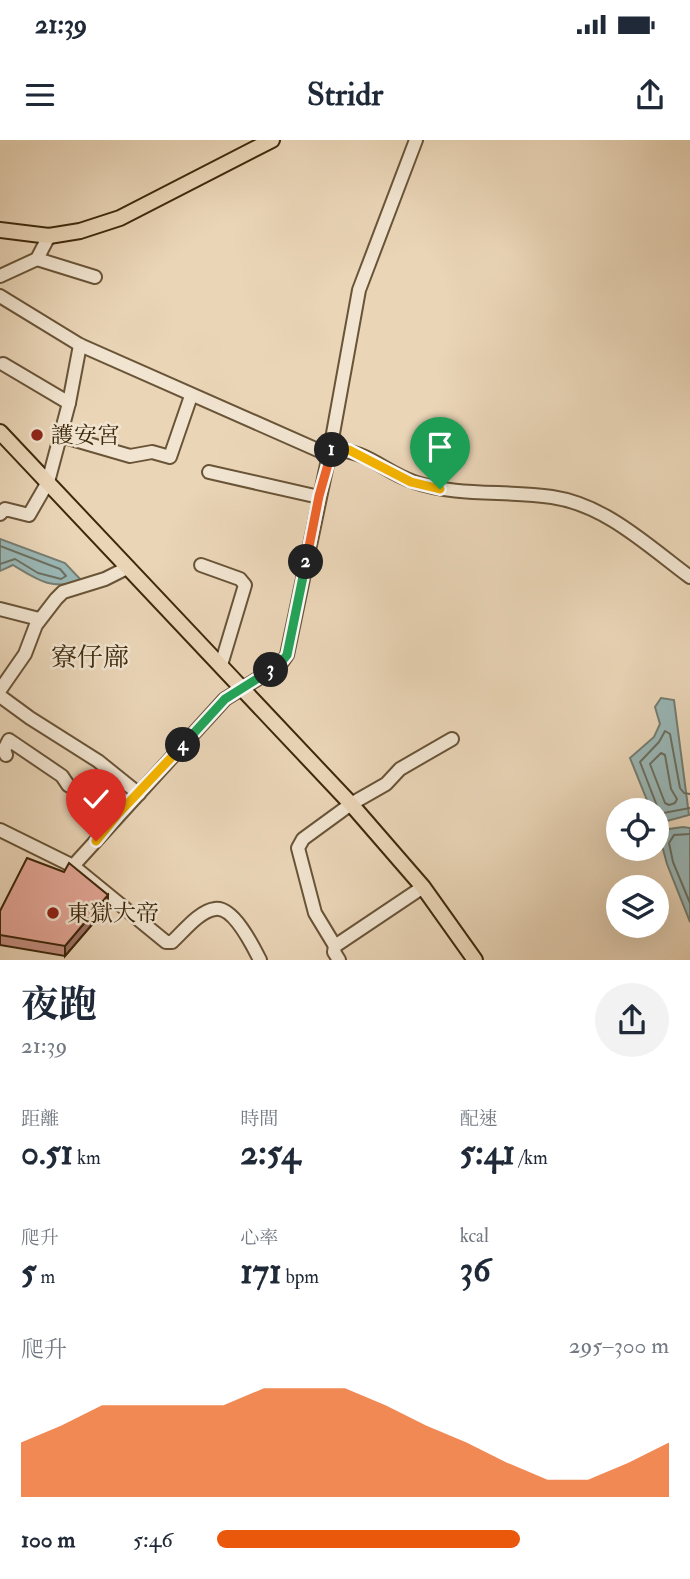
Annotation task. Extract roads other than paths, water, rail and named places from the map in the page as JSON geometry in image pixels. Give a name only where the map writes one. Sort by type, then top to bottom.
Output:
[{"type":"main road","points":[[0,230],[49,236],[80,231],[120,218],[272,140]]},
{"type":"main road","points":[[0,432],[351,804],[423,887],[475,960]]},
{"type":"street","points":[[73,866],[225,699],[279,665],[287,655],[330,452],[359,290],[416,140]]},
{"type":"street","points":[[0,276],[37,259],[49,236]]},
{"type":"street","points":[[37,259],[95,277]]},
{"type":"street","points":[[0,296],[80,345],[127,364],[191,396],[330,452],[349,450],[411,482],[440,489],[553,497],[582,505],[615,521],[690,577]]},
{"type":"street","points":[[0,514],[5,509],[29,515],[48,482],[69,403],[80,345]]},
{"type":"street","points":[[4,364],[69,403]]},
{"type":"street","points":[[61,436],[130,456],[152,452],[170,457],[191,396]]},
{"type":"street","points":[[209,472],[319,496]]},
{"type":"street","points":[[201,565],[240,579],[245,584],[221,665]]},
{"type":"street","points":[[127,568],[105,579],[63,592],[39,619],[25,654],[0,693],[30,718],[98,761],[139,794]]},
{"type":"street","points":[[0,609],[39,619]]},
{"type":"street","points":[[339,960],[334,952],[335,946],[315,914],[298,848],[303,839],[351,804],[386,784],[400,769],[452,739]]},
{"type":"street","points":[[6,755],[4,750],[9,740],[62,776],[68,785],[118,814]]},
{"type":"street","points":[[0,830],[73,866],[166,942],[172,942],[198,918],[214,909],[224,910],[252,943],[260,960]]},
{"type":"street","points":[[335,946],[423,887]]},
{"type":"water","points":[[0,539],[65,563],[82,581],[54,584],[31,576],[13,565],[0,571]]},
{"type":"water","points":[[661,698],[674,700],[689,815],[669,820],[669,798],[646,798],[630,758],[654,737],[660,724],[655,707]]},
{"type":"water","points":[[690,828],[690,922],[666,861],[669,861],[669,829]]},
{"type":"place","name":"護安宮","points":[[37,435]]},
{"type":"place","name":"東獄大帝","points":[[53,913]]},
{"type":"district","name":"寮仔廍","points":[[90,658]]}]
